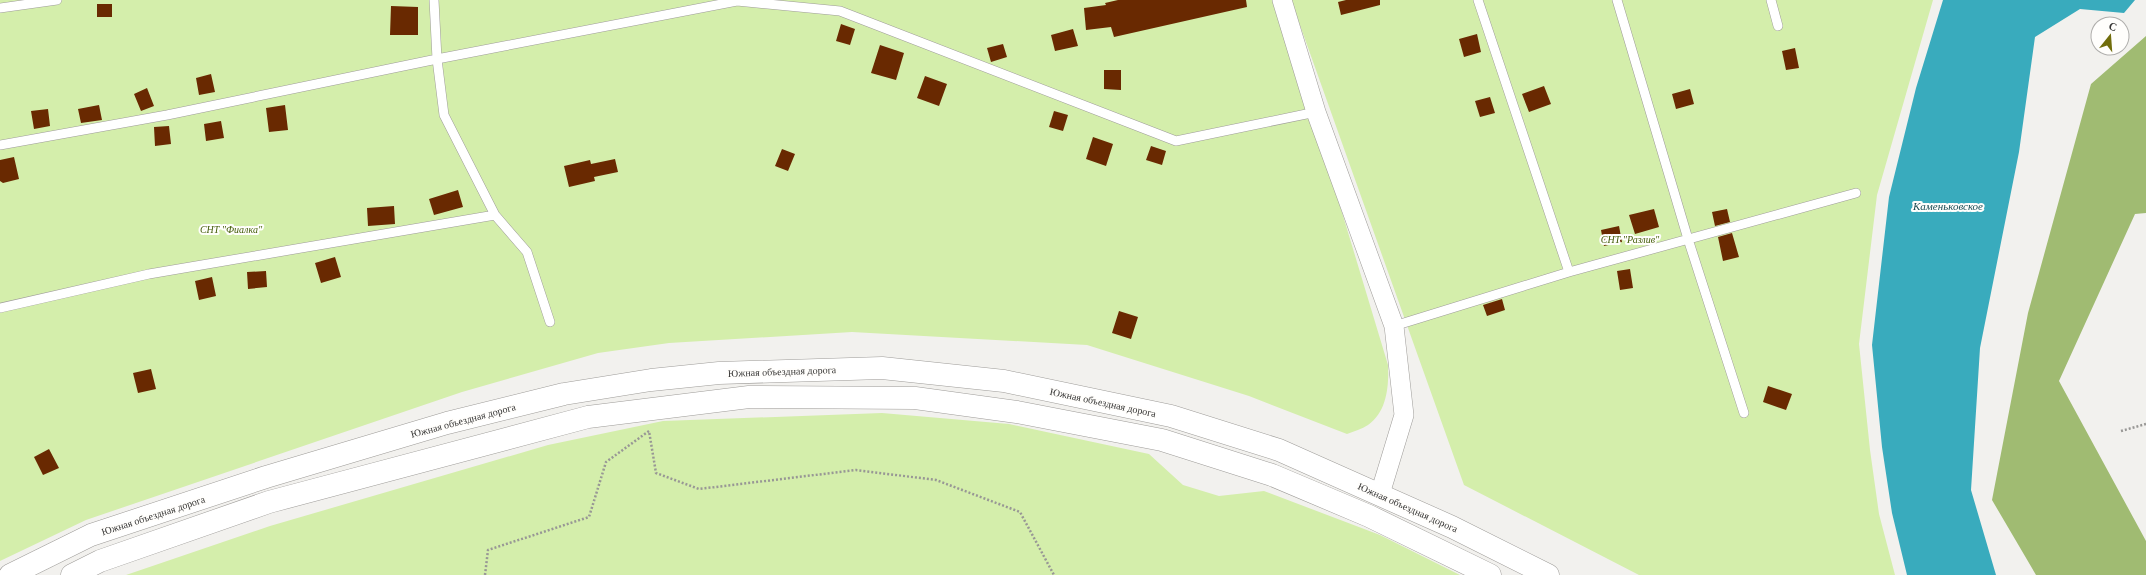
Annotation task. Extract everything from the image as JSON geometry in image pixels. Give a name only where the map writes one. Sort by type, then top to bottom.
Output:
[{"type":"main road","name":"Южная объездная дорога","points":[[10,575],[91,535],[266,477],[447,423],[564,394],[651,380],[719,373],[882,368],[1004,381],[1171,416],[1279,450],[1452,527],[1548,575]]},
{"type":"main road","points":[[72,575],[100,561],[269,502],[588,417],[749,397],[915,398],[1017,412],[1162,440],[1272,475],[1369,516],[1490,575]]},
{"type":"main road","points":[[1346,506],[1356,484]]},
{"type":"main road","points":[[1369,516],[1380,494]]},
{"type":"street","points":[[1282,0],[1316,112],[1394,326],[1404,414],[1380,494]]},
{"type":"lane","points":[[0,8],[57,0]]},
{"type":"lane","points":[[434,0],[437,59],[444,115],[494,215],[527,252],[550,322]]},
{"type":"lane","points":[[1478,0],[1569,272]]},
{"type":"lane","points":[[1617,0],[1688,239],[1744,413]]},
{"type":"lane","points":[[1771,0],[1778,26]]},
{"type":"lane","points":[[0,145],[167,115],[437,59],[737,1],[840,11],[1176,141],[1316,112]]},
{"type":"lane","points":[[1394,326],[1569,272],[1856,193]]},
{"type":"lane","points":[[0,308],[149,274],[494,215]]},
{"type":"path","points":[[2121,431],[2146,424]]},
{"type":"path","points":[[485,575],[488,550],[589,517],[606,462],[649,431],[656,473],[699,489],[856,470],[936,480],[1020,512],[1054,575]]},
{"type":"green space","name":"СНТ \"Фиалка\"","points":[[0,0],[1278,0],[1388,365],[1386,398],[1374,420],[1361,429],[1347,434],[1249,396],[1087,345],[852,332],[669,343],[598,353],[462,392],[86,520],[0,561]]},
{"type":"green space","name":"СНТ \"Разлив\"","points":[[1291,0],[1933,0],[1877,195],[1859,344],[1870,450],[1879,514],[1895,575],[1639,575],[1464,485]]},
{"type":"green space","points":[[2146,36],[2146,213],[2135,214],[2059,381],[2146,541],[2146,575],[2036,575],[1992,500],[2028,313],[2091,84],[2123,56],[2130,56],[2130,50]]},
{"type":"green space","points":[[882,413],[1009,424],[1149,454],[1183,485],[1219,496],[1264,491],[1380,535],[1460,575],[126,575],[270,526],[548,445],[663,421]]},
{"type":"water","name":"Каменьковское","points":[[1943,0],[2135,0],[2124,13],[2080,9],[2035,37],[2019,152],[1980,348],[1971,490],[1996,575],[1907,575],[1892,513],[1882,447],[1872,345],[1889,197],[1916,88]]},
{"type":"building","points":[[1118,0],[1246,0],[1247,7],[1114,37],[1111,27],[1086,30],[1084,8],[1106,5],[1105,3]]},
{"type":"building","points":[[1346,0],[1380,0],[1380,5],[1341,15],[1338,2]]},
{"type":"building","points":[[97,4],[112,4],[112,17],[97,17]]},
{"type":"building","points":[[391,6],[418,7],[418,35],[390,35]]},
{"type":"building","points":[[841,24],[855,29],[850,45],[836,41]]},
{"type":"building","points":[[1073,29],[1078,46],[1055,51],[1051,35]]},
{"type":"building","points":[[1477,34],[1481,52],[1464,57],[1459,39]]},
{"type":"building","points":[[1003,44],[1007,57],[991,62],[987,48]]},
{"type":"building","points":[[880,45],[904,53],[896,80],[871,73]]},
{"type":"building","points":[[1795,48],[1799,68],[1786,70],[1782,51]]},
{"type":"building","points":[[1104,70],[1121,70],[1121,90],[1104,89]]},
{"type":"building","points":[[211,74],[215,92],[199,95],[196,78]]},
{"type":"building","points":[[925,76],[947,84],[939,106],[917,98]]},
{"type":"building","points":[[1544,86],[1551,104],[1529,112],[1522,94]]},
{"type":"building","points":[[147,88],[154,106],[141,111],[134,94]]},
{"type":"building","points":[[1690,89],[1694,104],[1676,109],[1672,94]]},
{"type":"building","points":[[1490,97],[1495,113],[1480,117],[1475,101]]},
{"type":"building","points":[[99,105],[102,120],[81,123],[78,109]]},
{"type":"building","points":[[285,105],[288,130],[269,132],[266,108]]},
{"type":"building","points":[[48,109],[50,126],[34,129],[31,111]]},
{"type":"building","points":[[1054,111],[1068,115],[1063,131],[1049,127]]},
{"type":"building","points":[[221,121],[224,138],[206,141],[204,124]]},
{"type":"building","points":[[169,126],[171,144],[155,146],[154,127]]},
{"type":"building","points":[[1093,137],[1113,144],[1106,166],[1086,159]]},
{"type":"building","points":[[1151,146],[1166,151],[1162,165],[1146,160]]},
{"type":"building","points":[[782,149],[795,154],[788,171],[775,166]]},
{"type":"building","points":[[14,157],[19,179],[3,183],[0,181],[0,160]]},
{"type":"building","points":[[615,159],[618,172],[594,177],[595,181],[569,187],[564,166],[590,160],[591,164]]},
{"type":"building","points":[[458,190],[463,207],[434,215],[429,199]]},
{"type":"building","points":[[394,206],[395,224],[368,226],[367,208]]},
{"type":"building","points":[[1654,209],[1659,227],[1635,234],[1629,215]]},
{"type":"building","points":[[1727,209],[1730,222],[1715,226],[1712,212]]},
{"type":"building","points":[[1619,226],[1622,242],[1604,246],[1601,230]]},
{"type":"building","points":[[1732,233],[1739,257],[1723,261],[1718,237]]},
{"type":"building","points":[[335,257],[341,277],[321,283],[315,263]]},
{"type":"building","points":[[1630,269],[1633,288],[1620,290],[1617,271]]},
{"type":"building","points":[[266,271],[267,287],[248,289],[247,272]]},
{"type":"building","points":[[212,277],[216,296],[199,300],[195,281]]},
{"type":"building","points":[[1502,299],[1505,310],[1487,316],[1483,305]]},
{"type":"building","points":[[1119,311],[1138,317],[1131,339],[1112,333]]},
{"type":"building","points":[[151,369],[156,389],[138,393],[133,373]]},
{"type":"building","points":[[1768,386],[1792,394],[1786,410],[1763,402]]},
{"type":"building","points":[[49,449],[59,468],[43,475],[34,457]]}]
